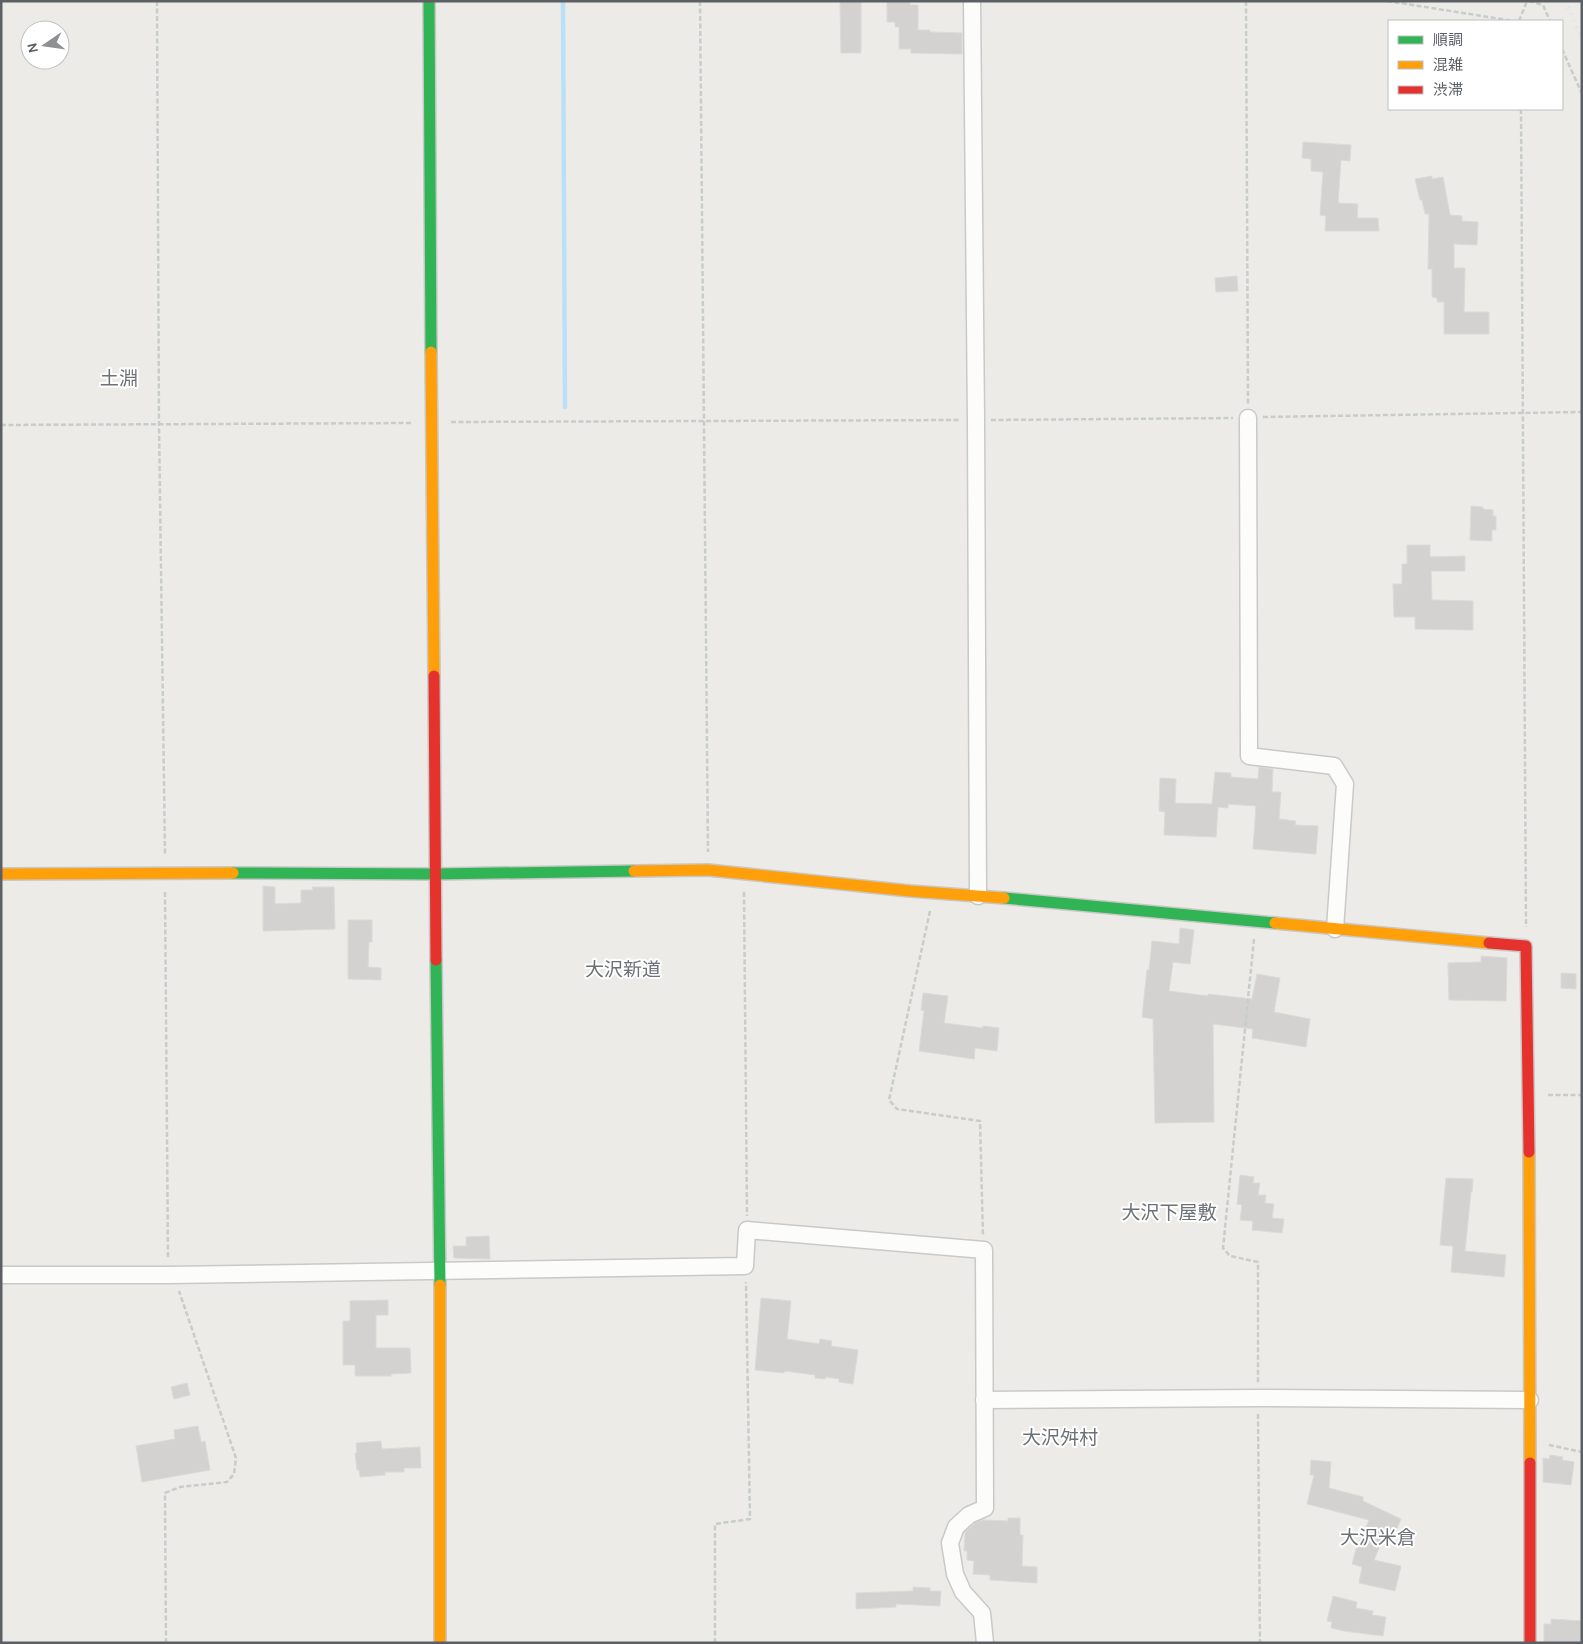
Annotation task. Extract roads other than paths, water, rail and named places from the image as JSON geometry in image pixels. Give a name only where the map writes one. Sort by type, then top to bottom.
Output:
[{"type":"street","points":[[429,1],[431,422],[440,1270],[440,1643]]},
{"type":"street","points":[[972,1],[978,896]]},
{"type":"street","points":[[1248,418],[1249,756],[1334,766],[1345,784],[1335,929]]},
{"type":"street","points":[[1,874],[165,872],[435,874],[708,870],[744,872],[934,894],[978,896],[1526,946],[1529,1096],[1530,1643]]},
{"type":"street","points":[[1,1275],[168,1275],[745,1266],[747,1230],[984,1250],[985,1508],[969,1515],[956,1527],[950,1543],[955,1574],[963,1592],[982,1612],[985,1643]]},
{"type":"street","points":[[984,1400],[1258,1398],[1530,1400]]},
{"type":"waterway","points":[[563,1],[565,407]]},
{"type":"railway","points":[[1565,1],[1582,40]]},
{"type":"district","name":"土淵","points":[[119,379]]},
{"type":"district","name":"大沢新道","points":[[623,970]]},
{"type":"district","name":"大沢下屋敷","points":[[1169,1213]]},
{"type":"district","name":"大沢舛村","points":[[1060,1438]]},
{"type":"district","name":"大沢米倉","points":[[1378,1538]]}]
